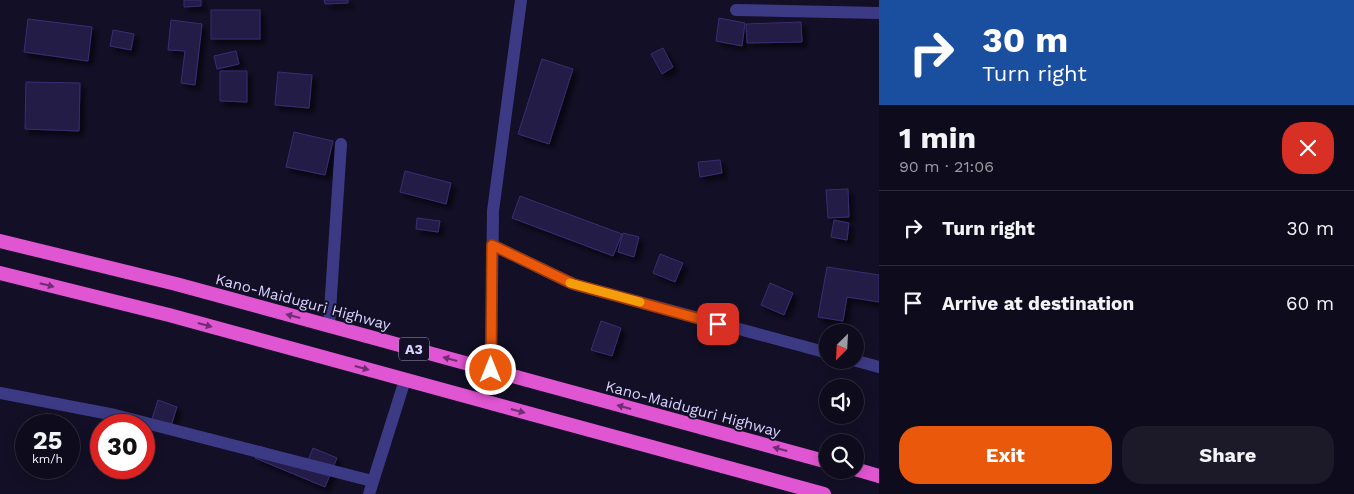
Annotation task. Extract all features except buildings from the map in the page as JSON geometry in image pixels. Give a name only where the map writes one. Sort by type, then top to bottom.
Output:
[{"type":"highway","name":"Kano-Maiduguri Highway","points":[[0,241],[176,284],[819,460]]},
{"type":"highway","name":"A3","points":[[0,273],[168,315],[824,494]]},
{"type":"highway","points":[[864,472],[879,476]]},
{"type":"street","points":[[491,370],[493,212],[521,0]]},
{"type":"street","points":[[736,10],[879,13]]},
{"type":"street","points":[[329,326],[341,144]]},
{"type":"street","points":[[492,245],[573,284],[819,351]]},
{"type":"street","points":[[864,363],[879,367]]},
{"type":"street","points":[[369,494],[405,380]]},
{"type":"street","points":[[0,393],[115,415],[372,481]]},
{"type":"slow traffic","points":[[570,283],[640,302]]},
{"type":"route","points":[[491,370],[492,245],[573,284],[718,324]]}]
